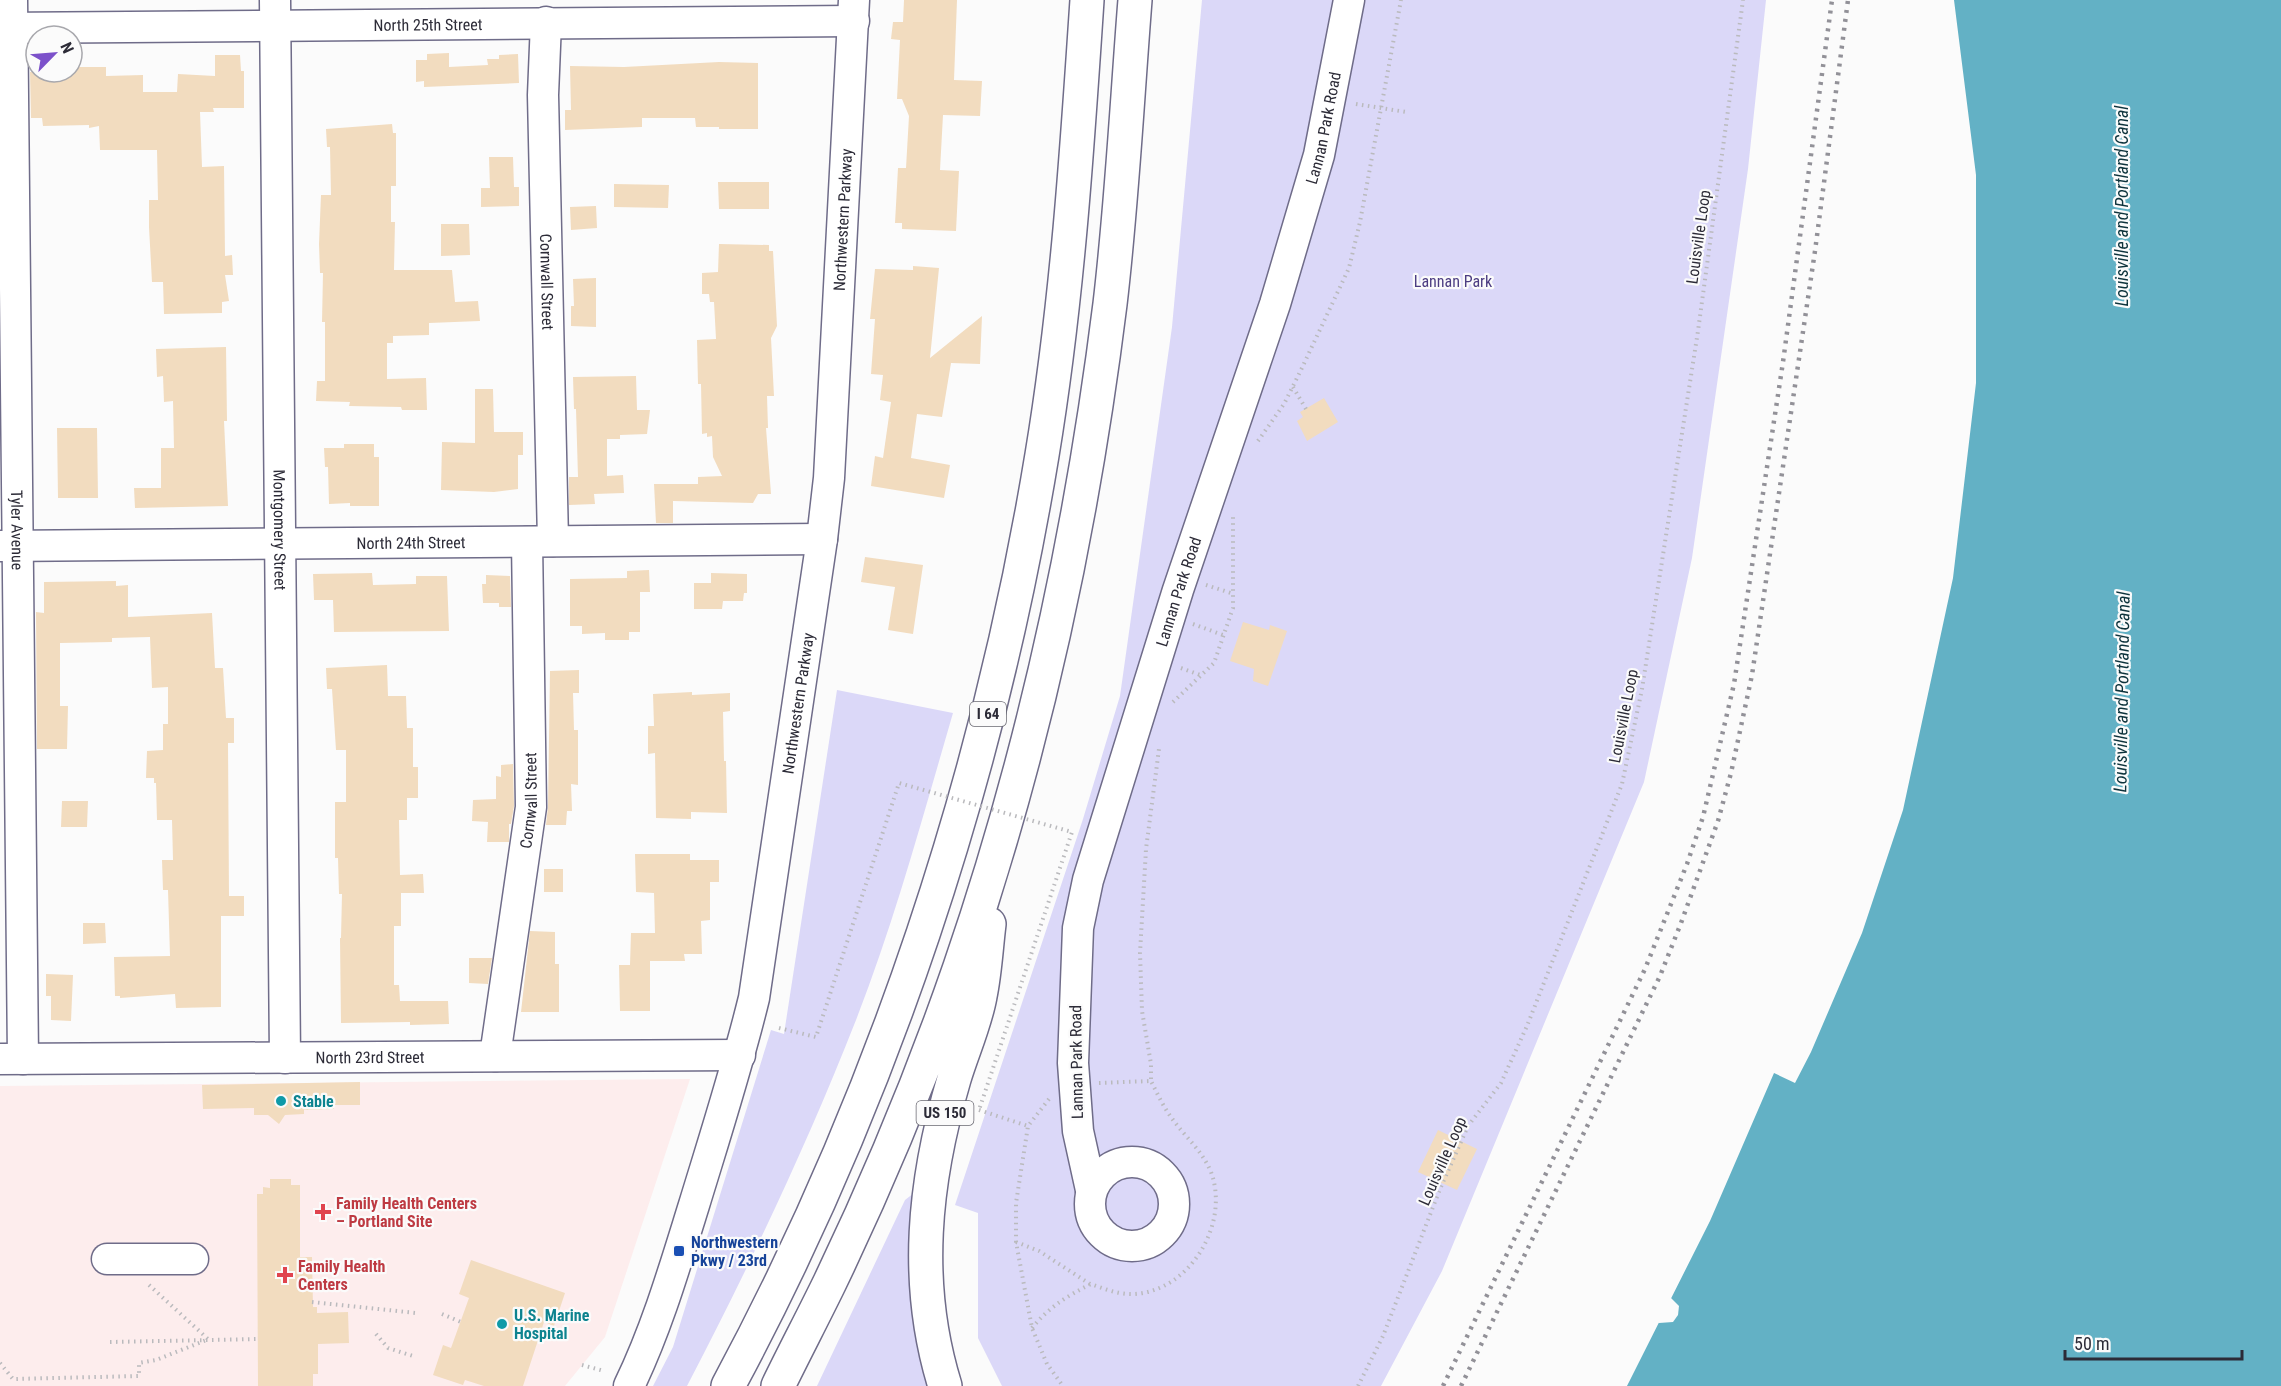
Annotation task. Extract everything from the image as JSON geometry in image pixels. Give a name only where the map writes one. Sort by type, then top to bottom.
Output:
[{"type":"highway","name":"I 64","points":[[728,1386],[784,1277],[859,1110],[933,905],[976,761],[1014,601],[1042,454],[1067,275],[1087,0]]},
{"type":"highway","points":[[778,1386],[847,1245],[909,1101],[960,966],[1000,843],[1033,722],[1053,638],[1093,428],[1119,214],[1135,0]]},
{"type":"highway","name":"US 150","points":[[945,1386],[929,1315],[926,1277],[929,1189],[939,1134],[980,998],[1000,843]]},
{"type":"street","name":"Lannan Park Road","points":[[1091,1190],[1078,1131],[1073,1063],[1078,928],[1088,880],[1179,590],[1275,304],[1319,155],[1349,0]]},
{"type":"street","name":"North 25th Street","points":[[8,19],[275,13],[562,15],[854,10]]},
{"type":"street","name":"Northwestern Parkway","points":[[617,1379],[647,1350],[740,1055],[754,998],[830,478],[854,10]]},
{"type":"street","name":"Montgomery Street","points":[[275,13],[285,1058]]},
{"type":"street","name":"Cornwall Street","points":[[495,1056],[531,807],[540,542],[543,96],[562,15]]},
{"type":"street","name":"Tyler Avenue","points":[[8,19],[8,546],[12,1059]]},
{"type":"street","name":"North 24th Street","points":[[8,546],[822,539]]},
{"type":"street","name":"North 23rd Street","points":[[12,1059],[740,1055]]},
{"type":"street","points":[[114,1259],[193,1259]]},
{"type":"path","points":[[1255,446],[1293,386],[1349,268],[1360,222],[1401,0]]},
{"type":"path","name":"Louisville Loop","points":[[1358,1386],[1383,1336],[1440,1189],[1468,1126],[1500,1083],[1527,1026],[1622,784],[1642,688],[1698,331],[1743,0]]},
{"type":"path","points":[[1330,99],[1406,112]]},
{"type":"path","points":[[1293,386],[1306,408]]},
{"type":"path","points":[[1170,706],[1214,663],[1233,608],[1232,509]]},
{"type":"path","points":[[1016,1242],[1039,1251],[1091,1284],[1115,1293],[1136,1294],[1155,1289],[1174,1280],[1200,1253],[1210,1236],[1216,1210],[1216,1189],[1202,1154],[1170,1117],[1152,1081],[1142,1011],[1140,953],[1146,849],[1159,746]]},
{"type":"path","points":[[779,1028],[816,1037],[899,783],[1072,832],[979,1110],[1028,1126]]},
{"type":"path","points":[[1097,1083],[1152,1081]]},
{"type":"path","points":[[1053,1096],[1028,1126],[1016,1203],[1016,1242],[1032,1328],[1047,1364],[1063,1386]]},
{"type":"path","points":[[114,1259],[209,1339]]},
{"type":"path","points":[[1032,1328],[1046,1311],[1091,1284]]},
{"type":"path","points":[[312,1302],[417,1313]]},
{"type":"path","points":[[442,1314],[460,1322]]},
{"type":"path","points":[[376,1334],[388,1348],[416,1357]]},
{"type":"path","points":[[0,1363],[13,1379],[139,1376],[139,1363],[156,1360],[209,1339]]},
{"type":"path","points":[[110,1342],[258,1339]]},
{"type":"path","points":[[582,1365],[617,1379]]},
{"type":"shaded area","name":"Family Health Centers – Portland Site","points":[[690,1079],[605,1337],[565,1386],[0,1386],[0,1086]]},
{"type":"green space","name":"Lannan Park","points":[[1202,0],[1766,0],[1748,169],[1692,558],[1644,782],[1442,1271],[1381,1386],[1002,1386],[978,1338],[978,1213],[955,1205],[1083,819],[1120,696],[1172,327]]},
{"type":"green space","points":[[837,690],[953,713],[908,868],[870,982],[837,1067],[797,1159],[755,1251],[687,1386],[653,1386],[673,1347],[771,1030],[784,1034]]},
{"type":"green space","points":[[914,1193],[908,1248],[911,1303],[929,1386],[817,1386],[905,1200]]},
{"type":"water","name":"Louisville and Portland Canal","points":[[1954,0],[2281,0],[2281,1386],[1627,1386],[1710,1221],[1774,1073],[1795,1083],[1811,1052],[1862,933],[1903,810],[1953,578],[1976,383],[1976,175]]},
{"type":"pier","points":[[1669,1296],[1679,1306],[1678,1315],[1673,1322],[1659,1323],[1656,1321]]},
{"type":"building","points":[[904,0],[957,0],[954,80],[982,81],[980,116],[943,115],[940,170],[959,171],[956,231],[902,229],[902,223],[895,223],[898,168],[906,168],[909,116],[902,99],[897,99],[900,40],[891,39],[893,22],[903,22]]},
{"type":"building","points":[[449,53],[449,67],[488,65],[487,59],[499,59],[499,55],[518,54],[519,83],[424,87],[424,81],[416,82],[416,60],[427,60],[427,54]]},
{"type":"building","points":[[215,55],[240,55],[241,71],[244,71],[244,108],[213,108],[214,112],[200,112],[202,167],[224,166],[225,256],[232,255],[233,275],[225,275],[229,301],[222,302],[222,313],[164,314],[163,282],[152,282],[149,227],[149,200],[158,200],[157,150],[100,150],[99,126],[89,128],[89,125],[43,126],[42,118],[31,118],[30,84],[84,84],[84,67],[106,67],[106,76],[143,75],[143,92],[177,92],[178,74],[215,76]]},
{"type":"building","points":[[719,62],[758,63],[758,129],[696,127],[695,118],[642,118],[642,127],[565,130],[565,110],[571,110],[570,66],[624,67]]},
{"type":"building","points":[[392,124],[393,133],[396,133],[396,186],[391,186],[391,222],[395,222],[394,270],[452,270],[455,302],[478,301],[480,321],[429,323],[429,335],[393,336],[393,343],[387,343],[387,379],[426,378],[427,410],[349,406],[350,402],[316,401],[317,381],[325,381],[325,322],[322,322],[323,273],[320,273],[319,244],[321,195],[331,195],[330,147],[327,147],[326,129]]},
{"type":"building","points":[[489,157],[513,157],[514,187],[519,187],[519,206],[481,207],[481,188],[490,188]]},
{"type":"building","points":[[718,182],[769,182],[769,209],[719,209]]},
{"type":"building","points":[[614,184],[669,185],[668,208],[614,207]]},
{"type":"building","points":[[596,206],[597,228],[571,230],[570,207]]},
{"type":"building","points":[[441,224],[469,224],[470,255],[441,256]]},
{"type":"building","points":[[719,244],[769,245],[769,251],[773,251],[777,326],[771,338],[774,396],[767,396],[768,428],[766,428],[771,494],[758,494],[753,503],[673,501],[673,523],[656,523],[654,484],[698,484],[698,477],[722,476],[713,457],[712,436],[707,437],[707,433],[702,434],[697,340],[716,339],[714,302],[710,302],[709,294],[702,294],[702,273],[718,272]]},
{"type":"building","points":[[913,266],[939,268],[930,358],[982,316],[980,364],[951,363],[942,417],[917,414],[911,458],[950,465],[944,498],[871,486],[875,456],[883,458],[891,402],[880,400],[883,375],[871,374],[875,319],[870,319],[875,269],[913,270]]},
{"type":"building","points":[[596,278],[596,327],[571,326],[571,306],[574,306],[573,279]]},
{"type":"building","points":[[226,347],[227,421],[224,421],[228,506],[135,508],[134,488],[161,488],[161,448],[174,448],[173,401],[164,402],[163,376],[157,377],[156,349]]},
{"type":"building","points":[[636,376],[637,410],[650,410],[647,434],[620,435],[620,439],[607,439],[607,476],[623,475],[624,493],[594,494],[595,504],[569,505],[569,477],[578,477],[573,377]]},
{"type":"building","points":[[475,389],[493,389],[494,432],[523,432],[523,455],[518,455],[518,489],[494,492],[441,490],[442,442],[475,443]]},
{"type":"building","points":[[1324,398],[1338,422],[1307,441],[1297,421],[1303,417],[1300,412]]},
{"type":"building","points":[[57,428],[97,428],[98,498],[58,498]]},
{"type":"building","points":[[344,444],[374,444],[374,457],[379,457],[379,506],[350,506],[350,503],[329,504],[328,467],[325,467],[324,448],[344,448]]},
{"type":"building","points":[[865,557],[923,565],[913,634],[888,630],[895,587],[861,582]]},
{"type":"building","points":[[649,570],[650,592],[640,592],[640,632],[629,632],[629,640],[605,640],[605,633],[582,634],[582,626],[570,626],[570,579],[627,578],[627,571]]},
{"type":"building","points":[[372,573],[373,585],[416,584],[416,576],[447,576],[449,631],[334,632],[333,600],[314,600],[313,574]]},
{"type":"building","points":[[711,573],[747,574],[747,593],[744,593],[743,601],[723,601],[722,609],[694,609],[694,583],[711,583]]},
{"type":"building","points":[[486,575],[510,576],[511,607],[499,607],[499,603],[483,603],[482,584],[486,584]]},
{"type":"building","points":[[116,581],[116,586],[128,585],[128,617],[212,613],[215,668],[223,668],[226,718],[234,718],[234,743],[228,743],[229,896],[244,896],[244,916],[221,916],[221,1007],[176,1008],[175,994],[120,998],[120,996],[115,996],[114,957],[170,956],[168,890],[163,890],[162,860],[173,860],[172,820],[157,820],[156,783],[154,783],[154,778],[146,778],[147,751],[163,750],[163,724],[168,724],[168,687],[152,688],[150,637],[112,638],[112,642],[60,643],[60,706],[68,706],[67,749],[37,749],[36,612],[44,613],[44,582]]},
{"type":"building","points":[[1243,622],[1269,630],[1270,625],[1287,631],[1268,686],[1253,681],[1254,669],[1230,661]]},
{"type":"building","points":[[387,665],[388,696],[406,696],[407,728],[413,728],[413,767],[418,767],[418,798],[407,798],[407,820],[399,820],[400,875],[423,874],[424,893],[401,893],[401,926],[394,926],[394,985],[399,985],[400,1001],[448,1001],[449,1024],[341,1023],[342,894],[339,894],[338,858],[335,858],[335,802],[346,802],[346,750],[336,750],[332,689],[327,689],[326,668]]},
{"type":"building","points":[[579,670],[579,693],[573,693],[574,730],[578,730],[578,785],[571,784],[572,811],[567,811],[566,825],[546,825],[550,671]]},
{"type":"building","points":[[692,692],[692,695],[730,693],[730,711],[723,712],[727,813],[691,812],[691,819],[656,818],[655,753],[648,754],[648,726],[654,726],[653,694]]},
{"type":"building","points":[[513,764],[514,806],[511,824],[509,824],[509,842],[487,842],[488,822],[472,821],[473,800],[496,799],[496,776],[501,777],[501,765]]},
{"type":"building","points":[[62,801],[88,801],[87,827],[61,827]]},
{"type":"building","points":[[635,854],[690,854],[690,860],[719,860],[719,882],[710,882],[710,920],[701,921],[702,954],[684,954],[685,961],[650,961],[650,1011],[620,1011],[619,965],[630,965],[631,933],[655,933],[654,893],[636,892]]},
{"type":"building","points":[[544,869],[563,869],[563,892],[544,892]]},
{"type":"building","points":[[83,923],[105,923],[106,943],[83,944]]},
{"type":"building","points":[[530,931],[555,932],[555,964],[559,964],[559,1012],[521,1012]]},
{"type":"building","points":[[469,958],[492,958],[488,984],[469,983]]},
{"type":"building","points":[[46,974],[73,975],[71,1021],[51,1020],[51,996],[46,996]]},
{"type":"building","name":"Stable","points":[[360,1082],[360,1105],[334,1105],[334,1109],[304,1110],[304,1114],[285,1115],[279,1124],[268,1115],[254,1115],[254,1108],[203,1109],[202,1085]]},
{"type":"building","points":[[1438,1130],[1477,1149],[1457,1190],[1418,1172]]},
{"type":"building","name":"Family Health Centers","points":[[270,1179],[291,1179],[291,1185],[300,1185],[300,1257],[312,1257],[313,1307],[317,1307],[317,1313],[348,1312],[349,1343],[318,1344],[318,1374],[313,1374],[313,1386],[258,1386],[257,1194],[263,1194],[263,1187],[270,1188]]},
{"type":"building","name":"U.S. Marine Hospital","points":[[471,1260],[565,1293],[554,1326],[544,1322],[523,1386],[484,1386],[465,1380],[463,1385],[433,1375],[443,1345],[451,1348],[469,1298],[459,1294]]},
{"type":"railway","points":[[1443,1386],[1645,969],[1687,864],[1703,817],[1734,684],[1783,362],[1832,0]]},
{"type":"railway","points":[[1461,1386],[1660,976],[1718,821],[1752,675],[1815,251],[1848,0]]},
{"type":"place","name":"Stable","points":[[281,1101]]},
{"type":"place","name":"Family Health Centers – Portland Site","points":[[323,1212]]},
{"type":"place","name":"Northwestern Pkwy / 23rd","points":[[679,1251]]},
{"type":"place","name":"Family Health Centers","points":[[285,1275]]},
{"type":"place","name":"U.S. Marine Hospital","points":[[502,1324]]}]
